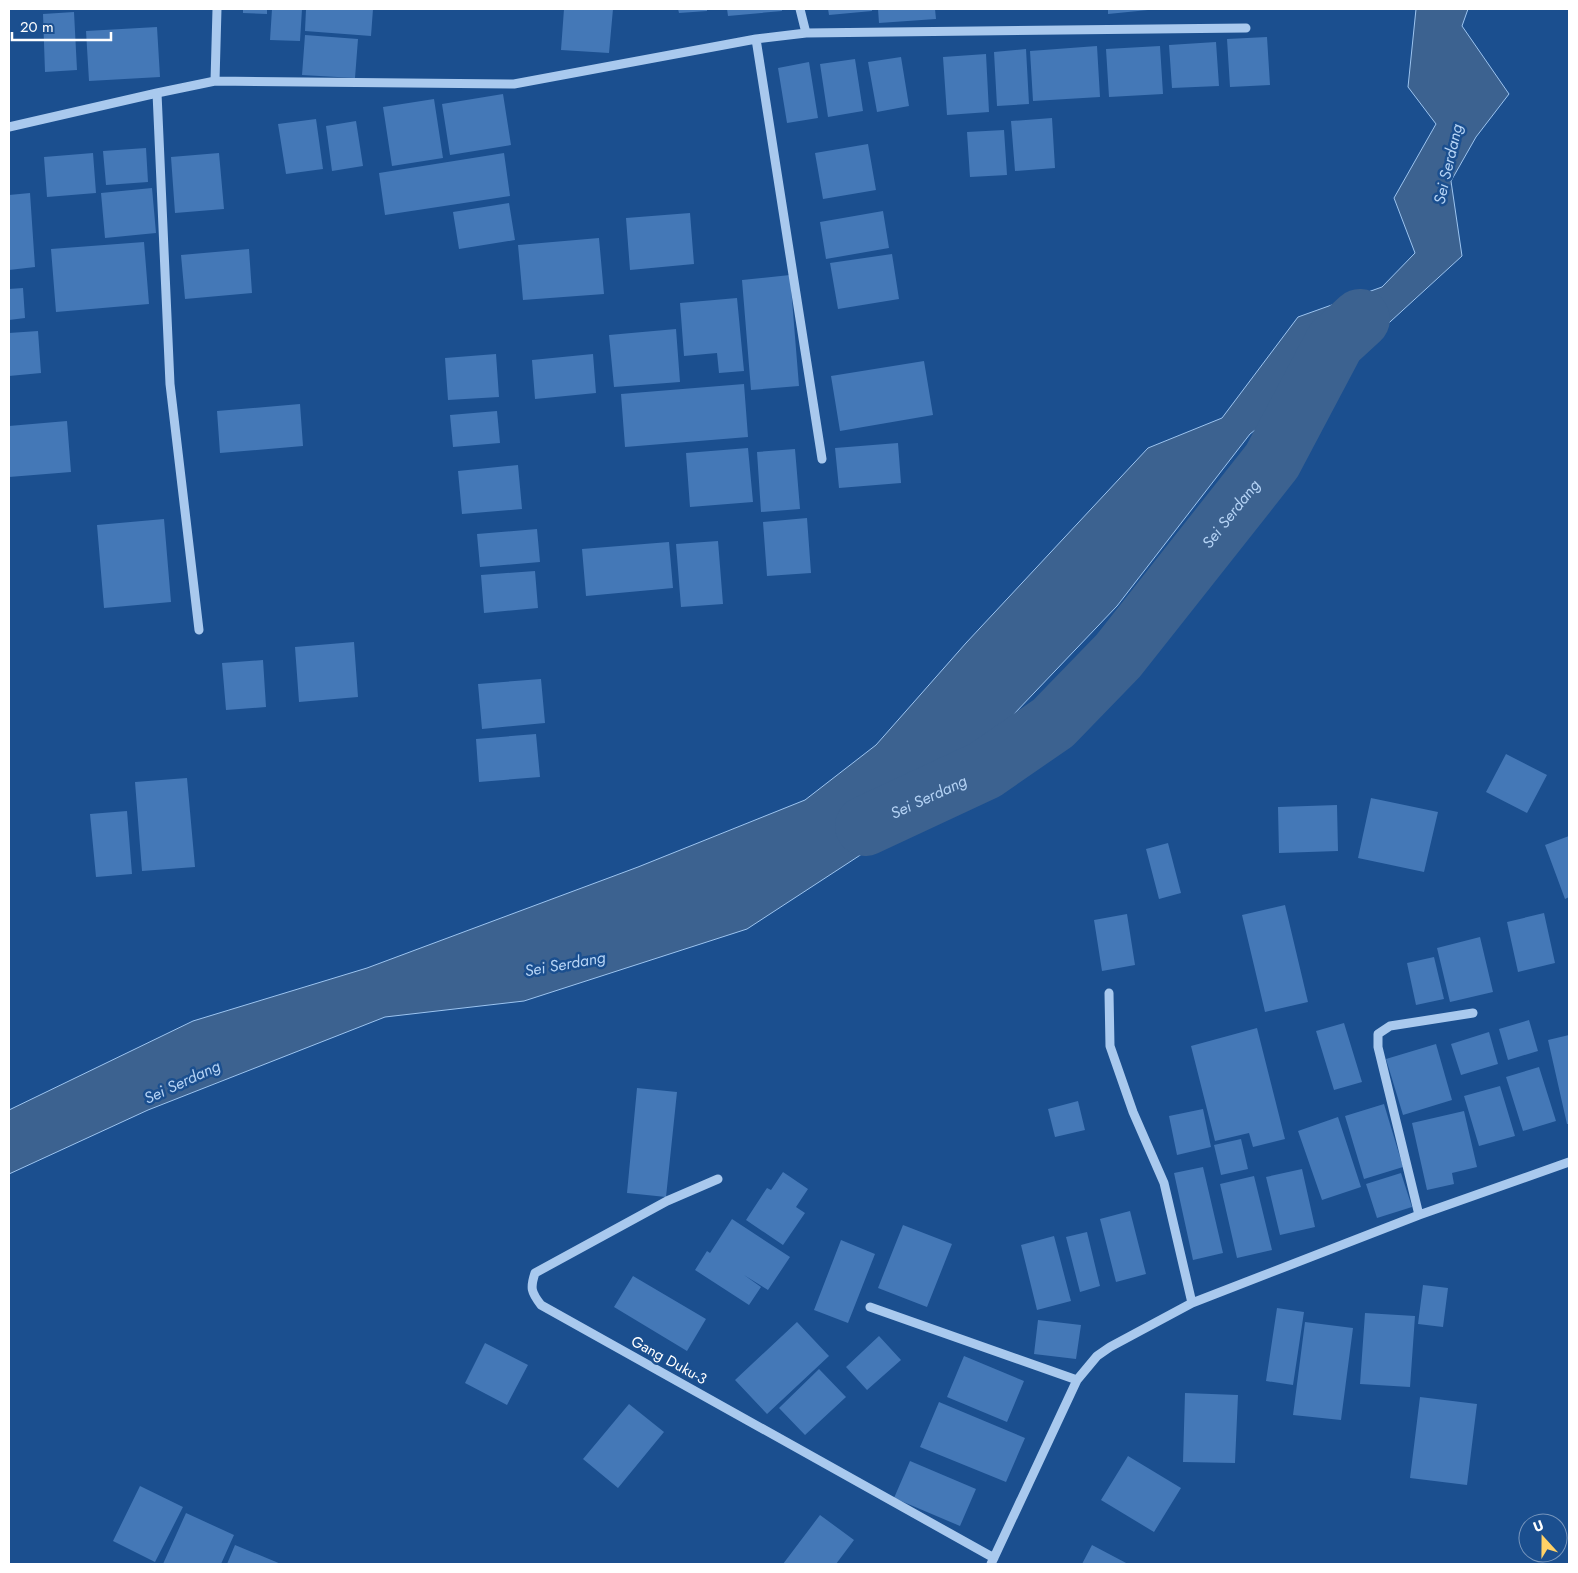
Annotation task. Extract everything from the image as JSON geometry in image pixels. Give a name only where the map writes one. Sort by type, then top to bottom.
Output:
[{"type":"street","points":[[215,81],[217,9]]},
{"type":"street","points":[[800,9],[806,33]]},
{"type":"street","points":[[9,127],[215,81],[514,84],[756,39],[806,33],[1246,28]]},
{"type":"street","points":[[756,39],[822,459]]},
{"type":"street","points":[[157,93],[170,384],[199,630]]},
{"type":"street","points":[[1110,993],[1110,1046],[1133,1112],[1164,1183],[1192,1303]]},
{"type":"street","points":[[1419,1215],[1378,1047],[1378,1034],[1390,1026],[1473,1013]]},
{"type":"street","points":[[992,1561],[1078,1380],[1097,1356],[1110,1347],[1192,1303],[1419,1215],[1569,1162]]},
{"type":"street","name":"Gang Duku-3","points":[[718,1179],[667,1201],[535,1273],[531,1285],[534,1296],[541,1305],[992,1561]]},
{"type":"street","points":[[870,1307],[1078,1380]]},
{"type":"water","points":[[1416,9],[1468,9],[1462,26],[1509,94],[1476,137],[1451,181],[1462,256],[1379,332],[1250,434],[1117,606],[911,822],[747,929],[524,1001],[385,1017],[148,1110],[9,1174],[9,1110],[193,1021],[367,968],[638,867],[805,800],[876,745],[966,643],[1148,448],[1222,418],[1298,317],[1382,287],[1415,253],[1394,198],[1436,124],[1408,87]]},
{"type":"building","points":[[243,9],[267,9],[267,14],[243,13]]},
{"type":"building","points":[[272,9],[302,9],[300,41],[270,40]]},
{"type":"building","points":[[306,9],[373,9],[371,36],[305,31]]},
{"type":"building","points":[[564,9],[613,9],[609,53],[561,50]]},
{"type":"building","points":[[678,9],[707,9],[707,11],[679,13]]},
{"type":"building","points":[[727,9],[782,9],[782,11],[728,16]]},
{"type":"building","points":[[828,9],[872,9],[872,11],[829,15]]},
{"type":"building","points":[[878,9],[935,9],[936,19],[879,23]]},
{"type":"building","points":[[1108,9],[1148,9],[1148,10],[1108,14]]},
{"type":"building","points":[[74,12],[77,70],[45,72],[43,14]]},
{"type":"building","points":[[157,27],[160,77],[89,81],[86,31]]},
{"type":"building","points":[[305,35],[358,39],[355,78],[302,75]]},
{"type":"building","points":[[1267,37],[1270,85],[1230,87],[1227,39]]},
{"type":"building","points":[[1216,42],[1219,86],[1172,88],[1169,45]]},
{"type":"building","points":[[1097,46],[1100,97],[1033,101],[1030,51]]},
{"type":"building","points":[[1160,46],[1163,94],[1109,97],[1106,49]]},
{"type":"building","points":[[1026,49],[1029,104],[997,106],[994,52]]},
{"type":"building","points":[[986,54],[989,112],[947,115],[943,57]]},
{"type":"building","points":[[901,57],[909,106],[877,112],[868,62]]},
{"type":"building","points":[[855,59],[863,111],[828,117],[820,64]]},
{"type":"building","points":[[809,62],[818,118],[787,123],[778,68]]},
{"type":"building","points":[[503,94],[511,145],[450,155],[442,104]]},
{"type":"building","points":[[434,99],[443,158],[392,166],[383,107]]},
{"type":"building","points":[[1052,118],[1055,168],[1015,171],[1011,121]]},
{"type":"building","points":[[316,119],[323,169],[286,174],[278,124]]},
{"type":"building","points":[[356,121],[363,166],[332,171],[326,126]]},
{"type":"building","points":[[1004,130],[1007,175],[970,177],[967,132]]},
{"type":"building","points":[[868,144],[876,190],[823,199],[815,153]]},
{"type":"building","points":[[146,148],[148,182],[106,185],[103,151]]},
{"type":"building","points":[[93,153],[96,193],[47,197],[44,157]]},
{"type":"building","points":[[219,153],[224,209],[175,213],[171,157]]},
{"type":"building","points":[[504,153],[510,196],[385,215],[379,173]]},
{"type":"building","points":[[152,188],[156,233],[105,238],[101,193]]},
{"type":"building","points":[[30,193],[35,267],[9,270],[9,195]]},
{"type":"building","points":[[509,203],[515,240],[459,249],[453,212]]},
{"type":"building","points":[[883,211],[889,248],[826,259],[820,222]]},
{"type":"building","points":[[690,213],[694,264],[630,270],[626,218]]},
{"type":"building","points":[[599,238],[604,294],[523,300],[518,245]]},
{"type":"building","points":[[144,242],[149,304],[56,312],[51,249]]},
{"type":"building","points":[[249,249],[252,293],[185,299],[181,255]]},
{"type":"building","points":[[892,254],[899,299],[838,309],[830,263]]},
{"type":"building","points":[[790,275],[799,386],[751,390],[742,280]]},
{"type":"building","points":[[23,288],[25,318],[9,320],[9,289]]},
{"type":"building","points":[[737,298],[744,371],[719,373],[717,353],[684,356],[680,303]]},
{"type":"building","points":[[676,329],[680,382],[614,387],[609,335]]},
{"type":"building","points":[[38,331],[41,373],[9,376],[9,333]]},
{"type":"building","points":[[496,354],[499,397],[448,400],[445,358]]},
{"type":"building","points":[[593,354],[596,393],[535,399],[532,360]]},
{"type":"building","points":[[924,361],[933,415],[840,431],[831,376]]},
{"type":"building","points":[[744,384],[748,437],[625,447],[621,394]]},
{"type":"building","points":[[300,404],[303,446],[220,453],[217,411]]},
{"type":"building","points":[[497,411],[500,443],[453,447],[450,415]]},
{"type":"building","points":[[67,421],[71,472],[9,477],[9,426]]},
{"type":"building","points":[[898,443],[901,483],[839,488],[835,448]]},
{"type":"building","points":[[748,448],[753,502],[690,507],[686,453]]},
{"type":"building","points":[[795,449],[800,509],[761,512],[757,452]]},
{"type":"building","points":[[518,465],[522,509],[462,514],[458,471]]},
{"type":"building","points":[[807,518],[811,573],[767,576],[763,522]]},
{"type":"building","points":[[164,519],[171,602],[104,608],[97,525]]},
{"type":"building","points":[[537,529],[540,562],[480,567],[477,534]]},
{"type":"building","points":[[718,541],[723,604],[681,607],[676,544]]},
{"type":"building","points":[[669,542],[673,588],[586,596],[582,549]]},
{"type":"building","points":[[535,571],[538,608],[484,613],[481,575]]},
{"type":"building","points":[[354,642],[358,697],[299,702],[295,647]]},
{"type":"building","points":[[263,660],[266,707],[226,710],[222,663]]},
{"type":"building","points":[[541,679],[545,723],[482,729],[478,684]]},
{"type":"building","points":[[536,734],[540,777],[479,782],[476,739]]},
{"type":"building","points":[[1506,754],[1547,775],[1527,813],[1486,792]]},
{"type":"building","points":[[187,778],[195,867],[142,871],[135,782]]},
{"type":"building","points":[[1371,798],[1438,812],[1424,872],[1358,858]]},
{"type":"building","points":[[1337,805],[1338,851],[1279,853],[1278,807]]},
{"type":"building","points":[[127,811],[132,874],[96,877],[90,814]]},
{"type":"building","points":[[1569,836],[1569,897],[1565,899],[1545,845]]},
{"type":"building","points":[[1168,843],[1181,893],[1159,899],[1146,849]]},
{"type":"building","points":[[1285,905],[1308,1002],[1265,1012],[1242,915]]},
{"type":"building","points":[[1544,913],[1555,963],[1518,972],[1507,922]]},
{"type":"building","points":[[1127,914],[1135,965],[1102,971],[1094,920]]},
{"type":"building","points":[[1480,937],[1493,992],[1450,1002],[1437,948]]},
{"type":"building","points":[[1434,957],[1444,999],[1416,1005],[1407,963]]},
{"type":"building","points":[[1529,1020],[1538,1051],[1508,1060],[1499,1029]]},
{"type":"building","points":[[1344,1023],[1362,1082],[1334,1090],[1316,1031]]},
{"type":"building","points":[[1257,1028],[1285,1139],[1253,1147],[1249,1133],[1215,1141],[1191,1046]]},
{"type":"building","points":[[1489,1032],[1498,1064],[1461,1075],[1451,1044]]},
{"type":"building","points":[[1569,1035],[1569,1124],[1567,1124],[1548,1040]]},
{"type":"building","points":[[1436,1044],[1452,1100],[1403,1115],[1386,1059]]},
{"type":"building","points":[[1539,1067],[1556,1121],[1523,1131],[1506,1077]]},
{"type":"building","points":[[1500,1086],[1515,1136],[1479,1146],[1464,1096]]},
{"type":"building","points":[[637,1088],[677,1092],[666,1197],[627,1193]]},
{"type":"building","points":[[1078,1101],[1085,1130],[1055,1137],[1048,1109]]},
{"type":"building","points":[[1384,1104],[1403,1167],[1364,1179],[1345,1116]]},
{"type":"building","points":[[1203,1109],[1211,1147],[1177,1155],[1169,1116]]},
{"type":"building","points":[[1464,1111],[1477,1167],[1452,1173],[1454,1184],[1427,1190],[1412,1123]]},
{"type":"building","points":[[1338,1117],[1361,1187],[1322,1200],[1298,1131]]},
{"type":"building","points":[[1241,1139],[1248,1169],[1221,1175],[1214,1145]]},
{"type":"building","points":[[1203,1167],[1223,1253],[1193,1260],[1174,1173]]},
{"type":"building","points":[[1302,1169],[1315,1227],[1280,1235],[1266,1177]]},
{"type":"building","points":[[783,1172],[808,1189],[796,1207],[805,1213],[783,1245],[746,1220],[767,1188],[771,1190]]},
{"type":"building","points":[[1401,1173],[1412,1207],[1377,1218],[1366,1184]]},
{"type":"building","points":[[1254,1176],[1272,1250],[1237,1258],[1220,1184]]},
{"type":"building","points":[[1130,1211],[1146,1274],[1116,1282],[1100,1219]]},
{"type":"building","points":[[732,1219],[790,1257],[768,1290],[744,1275],[761,1287],[749,1305],[695,1270],[707,1251],[710,1253]]},
{"type":"building","points":[[903,1225],[952,1244],[927,1307],[878,1288]]},
{"type":"building","points":[[1087,1232],[1100,1286],[1080,1292],[1066,1237]]},
{"type":"building","points":[[1054,1236],[1071,1301],[1037,1310],[1021,1245]]},
{"type":"building","points":[[841,1240],[875,1254],[848,1323],[814,1310]]},
{"type":"building","points":[[633,1276],[706,1319],[687,1351],[614,1307]]},
{"type":"building","points":[[1423,1285],[1448,1288],[1443,1327],[1418,1324]]},
{"type":"building","points":[[1277,1308],[1304,1312],[1293,1385],[1266,1381]]},
{"type":"building","points":[[1365,1313],[1415,1316],[1410,1387],[1360,1384]]},
{"type":"building","points":[[1038,1320],[1081,1325],[1076,1359],[1034,1354]]},
{"type":"building","points":[[797,1322],[829,1356],[767,1414],[735,1380]]},
{"type":"building","points":[[1305,1322],[1353,1328],[1341,1420],[1293,1415]]},
{"type":"building","points":[[879,1336],[901,1360],[867,1390],[846,1367]]},
{"type":"building","points":[[485,1343],[528,1365],[507,1405],[465,1383]]},
{"type":"building","points":[[964,1356],[1024,1381],[1007,1422],[947,1397]]},
{"type":"building","points":[[819,1369],[846,1397],[805,1435],[779,1408]]},
{"type":"building","points":[[1185,1393],[1238,1395],[1235,1463],[1183,1462]]},
{"type":"building","points":[[1420,1397],[1477,1404],[1467,1485],[1410,1478]]},
{"type":"building","points":[[939,1402],[1025,1438],[1006,1482],[920,1447]]},
{"type":"building","points":[[629,1404],[664,1432],[618,1488],[583,1459]]},
{"type":"building","points":[[1128,1456],[1181,1488],[1154,1532],[1101,1500]]},
{"type":"building","points":[[910,1461],[976,1489],[960,1526],[894,1498]]},
{"type":"building","points":[[140,1486],[183,1507],[155,1562],[113,1541]]},
{"type":"building","points":[[186,1513],[234,1535],[221,1564],[163,1564]]},
{"type":"building","points":[[820,1515],[854,1540],[836,1564],[783,1564]]},
{"type":"building","points":[[235,1545],[281,1564],[227,1564]]},
{"type":"building","points":[[1092,1545],[1128,1564],[1082,1564]]},
{"type":"waterway","name":"Sei Serdang","points":[[865,826],[985,770],[1053,723],[1118,656],[1272,461],[1335,342],[1360,319]]}]
